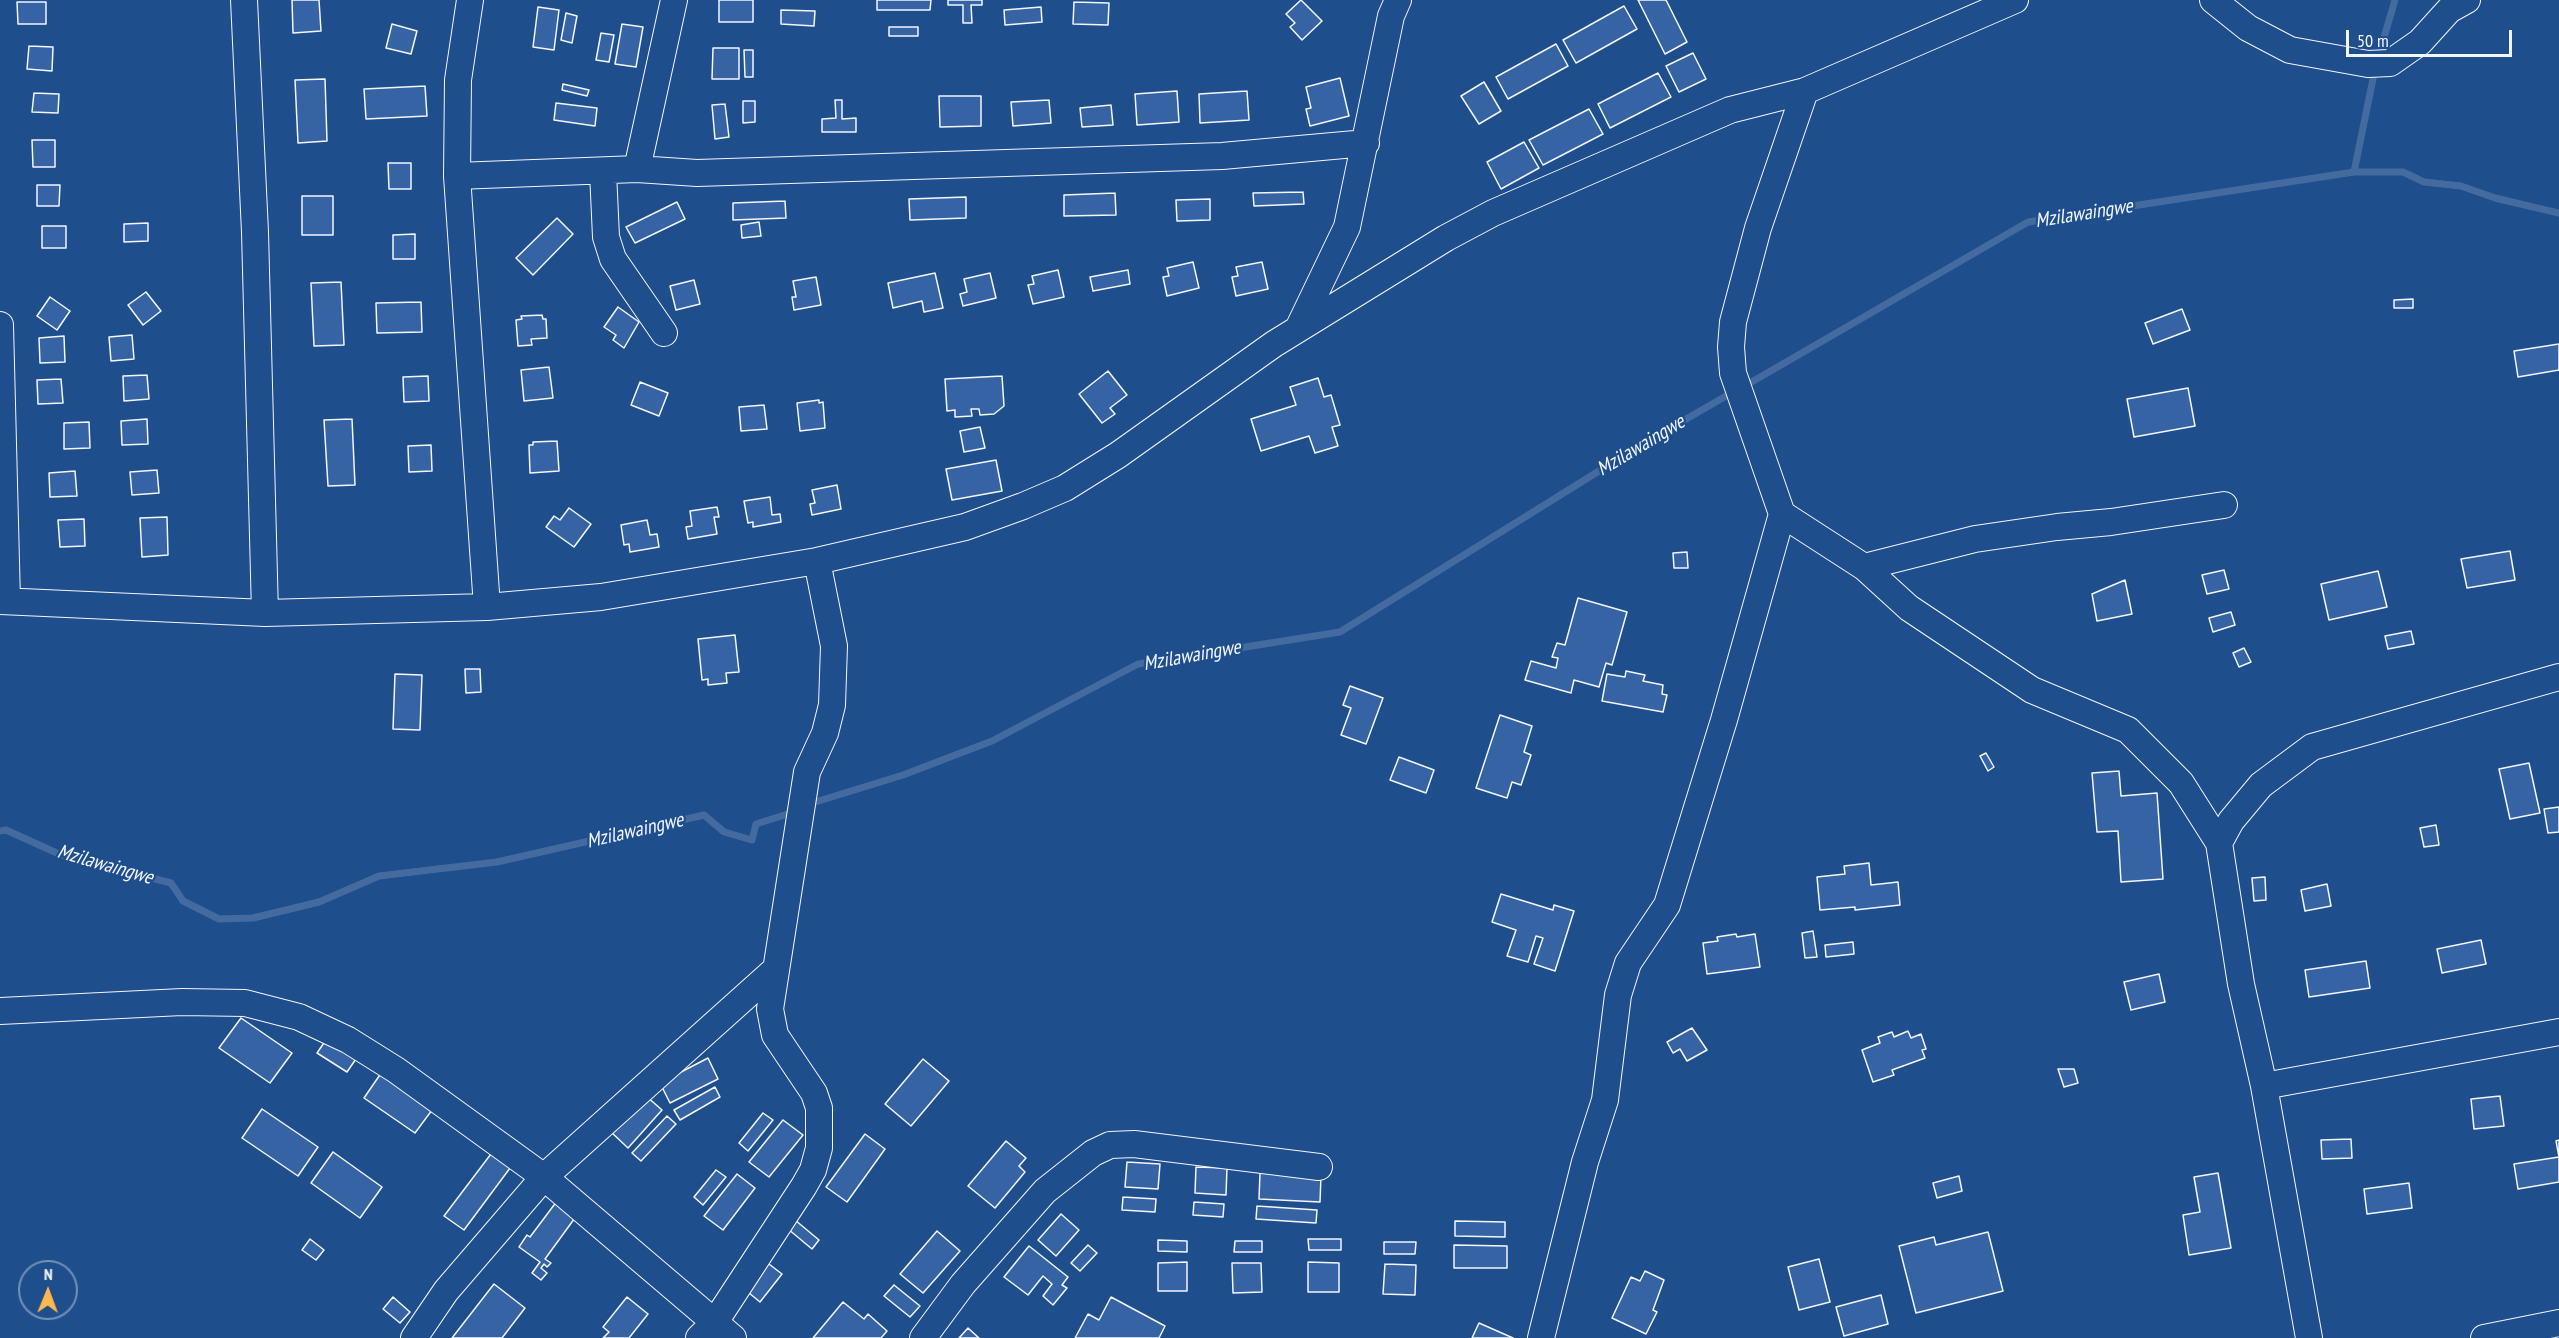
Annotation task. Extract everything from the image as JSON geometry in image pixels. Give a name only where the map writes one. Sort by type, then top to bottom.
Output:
[{"type":"street","points":[[244,0],[255,232],[265,613]]},
{"type":"street","points":[[470,0],[459,80],[457,176],[487,608]]},
{"type":"street","points":[[637,169],[674,0]]},
{"type":"street","points":[[0,325],[3,601],[265,613],[487,608],[601,597],[817,561],[965,527],[1023,506],[1065,488],[1118,455],[1298,329],[1446,238],[1493,213],[1730,110],[1805,91],[2015,0]]},
{"type":"street","points":[[2213,0],[2248,28],[2290,50],[2379,63],[2420,42],[2449,10],[2467,0]]},
{"type":"street","points":[[1298,329],[1347,227],[1366,143],[1391,6]]},
{"type":"street","points":[[1541,1338],[1585,1162],[1605,1100],[1618,995],[1628,963],[1667,904],[1724,720],[1782,514],[1733,373],[1732,322],[1758,228],[1805,91]]},
{"type":"street","points":[[457,176],[637,169],[697,172],[1210,157],[1366,143]]},
{"type":"street","points":[[603,172],[606,237],[613,259],[664,333]]},
{"type":"street","points":[[1864,567],[1975,539],[2224,505]]},
{"type":"street","points":[[1782,514],[1864,567],[1909,608],[2032,690],[2128,730],[2181,783],[2220,843],[2241,984],[2264,1086],[2308,1338]]},
{"type":"street","points":[[0,1011],[182,1002],[245,1003],[299,1017],[348,1040],[396,1070],[544,1177],[716,1333],[813,1170],[819,1148],[819,1108],[814,1093],[778,1040],[771,1021],[770,1008],[807,772],[825,733],[832,705],[834,646],[817,561]]},
{"type":"street","points":[[2220,843],[2231,821],[2261,784],[2312,747],[2559,677]]},
{"type":"street","points":[[414,1338],[446,1291],[544,1177],[776,969]]},
{"type":"street","points":[[2264,1086],[2559,1032]]},
{"type":"street","points":[[923,1338],[963,1284],[1045,1191],[1093,1153],[1110,1145],[1134,1144],[1319,1167]]},
{"type":"street","points":[[2484,1338],[2559,1323]]},
{"type":"building","points":[[292,0],[319,0],[321,31],[293,33]]},
{"type":"building","points":[[719,0],[753,0],[753,22],[719,22]]},
{"type":"building","points":[[877,0],[931,0],[930,10],[877,10]]},
{"type":"building","points":[[948,0],[982,0],[982,5],[971,5],[972,23],[963,23],[963,5],[948,5]]},
{"type":"building","points":[[1301,0],[1322,21],[1302,40],[1290,27],[1295,23],[1286,14]]},
{"type":"building","points":[[1638,0],[1666,0],[1687,42],[1665,54]]},
{"type":"building","points":[[17,2],[46,2],[46,24],[18,24]]},
{"type":"building","points":[[1074,2],[1109,3],[1108,25],[1073,24]]},
{"type":"building","points":[[1624,6],[1637,29],[1576,63],[1563,40]]},
{"type":"building","points":[[538,7],[559,10],[554,50],[533,47]]},
{"type":"building","points":[[1041,7],[1042,22],[1005,25],[1004,10]]},
{"type":"building","points":[[781,10],[815,11],[814,26],[781,24]]},
{"type":"building","points":[[566,13],[577,16],[572,43],[561,40]]},
{"type":"building","points":[[392,24],[417,31],[411,54],[386,48]]},
{"type":"building","points":[[622,24],[643,27],[636,67],[615,64]]},
{"type":"building","points":[[889,27],[918,27],[918,36],[889,36]]},
{"type":"building","points":[[601,33],[614,35],[609,62],[596,60]]},
{"type":"building","points":[[1556,44],[1568,66],[1508,99],[1496,77]]},
{"type":"building","points":[[29,46],[53,47],[52,71],[27,69]]},
{"type":"building","points":[[713,48],[739,48],[739,79],[712,79]]},
{"type":"building","points":[[744,50],[753,50],[753,77],[745,77]]},
{"type":"building","points":[[1693,53],[1706,79],[1679,92],[1666,66]]},
{"type":"building","points":[[1658,73],[1671,97],[1610,128],[1598,104]]},
{"type":"building","points":[[1340,78],[1349,116],[1310,126],[1306,109],[1311,108],[1306,87]]},
{"type":"building","points":[[325,79],[327,141],[298,143],[295,80]]},
{"type":"building","points":[[1484,82],[1501,111],[1479,124],[1461,96]]},
{"type":"building","points":[[563,84],[589,90],[587,96],[562,90]]},
{"type":"building","points":[[425,86],[427,116],[366,119],[364,89]]},
{"type":"building","points":[[1177,91],[1179,122],[1137,125],[1135,94]]},
{"type":"building","points":[[1247,91],[1249,120],[1200,123],[1199,94]]},
{"type":"building","points":[[34,93],[59,94],[58,113],[32,112]]},
{"type":"building","points":[[939,96],[981,96],[981,126],[940,127]]},
{"type":"building","points":[[835,100],[842,100],[842,119],[856,118],[856,132],[822,132],[822,119],[836,118]]},
{"type":"building","points":[[1049,100],[1051,123],[1013,126],[1011,102]]},
{"type":"building","points":[[743,101],[755,101],[755,122],[743,123]]},
{"type":"building","points":[[556,103],[597,108],[595,126],[554,120]]},
{"type":"building","points":[[725,104],[729,137],[715,139],[712,105]]},
{"type":"building","points":[[1111,105],[1113,125],[1082,127],[1080,108]]},
{"type":"building","points":[[1589,109],[1603,134],[1543,165],[1529,140]]},
{"type":"building","points":[[32,140],[55,140],[55,167],[33,167]]},
{"type":"building","points":[[1524,142],[1539,168],[1501,189],[1487,162]]},
{"type":"building","points":[[388,163],[411,163],[411,189],[389,189]]},
{"type":"building","points":[[37,185],[60,185],[59,206],[37,206]]},
{"type":"building","points":[[1303,192],[1304,204],[1254,206],[1253,193]]},
{"type":"building","points":[[1115,193],[1116,215],[1064,216],[1064,195]]},
{"type":"building","points":[[302,196],[333,196],[333,235],[302,235]]},
{"type":"building","points":[[966,197],[966,218],[910,220],[909,199]]},
{"type":"building","points":[[1210,199],[1210,220],[1177,221],[1176,200]]},
{"type":"building","points":[[785,201],[786,218],[733,220],[733,203]]},
{"type":"building","points":[[677,202],[685,219],[635,243],[626,227]]},
{"type":"building","points":[[557,218],[573,234],[533,275],[516,258]]},
{"type":"building","points":[[759,222],[761,236],[742,238],[741,225]]},
{"type":"building","points":[[148,223],[148,241],[124,242],[124,224]]},
{"type":"building","points":[[42,226],[66,226],[66,248],[42,248]]},
{"type":"building","points":[[415,234],[415,259],[393,259],[393,235]]},
{"type":"building","points":[[1193,262],[1199,288],[1167,296],[1163,277],[1169,276],[1167,268]]},
{"type":"building","points":[[1262,262],[1268,289],[1236,296],[1232,277],[1238,276],[1236,267]]},
{"type":"building","points":[[1058,270],[1064,297],[1033,304],[1028,285],[1034,284],[1032,276]]},
{"type":"building","points":[[1128,270],[1130,284],[1093,291],[1090,277]]},
{"type":"building","points":[[935,273],[943,308],[924,312],[922,301],[893,308],[888,283]]},
{"type":"building","points":[[990,273],[996,298],[963,306],[960,294],[967,292],[964,279]]},
{"type":"building","points":[[816,277],[821,305],[794,310],[792,297],[796,297],[793,281]]},
{"type":"building","points":[[694,280],[700,304],[676,310],[670,286]]},
{"type":"building","points":[[341,282],[344,345],[314,346],[311,283]]},
{"type":"building","points":[[146,292],[161,311],[143,325],[128,305]]},
{"type":"building","points":[[50,297],[70,311],[57,330],[37,316]]},
{"type":"building","points":[[2413,299],[2413,308],[2394,308],[2394,300]]},
{"type":"building","points":[[421,302],[422,332],[377,333],[376,303]]},
{"type":"building","points":[[618,307],[639,322],[624,348],[613,340],[616,335],[604,327]]},
{"type":"building","points":[[2182,309],[2190,330],[2153,344],[2145,323]]},
{"type":"building","points":[[542,315],[543,319],[546,319],[547,338],[531,339],[532,345],[518,346],[516,320],[522,319],[521,316]]},
{"type":"building","points":[[132,335],[134,359],[111,361],[109,337]]},
{"type":"building","points":[[64,336],[65,362],[40,363],[39,338]]},
{"type":"building","points":[[2559,344],[2559,370],[2518,377],[2514,351]]},
{"type":"building","points":[[549,367],[553,398],[524,401],[521,370]]},
{"type":"building","points":[[1108,371],[1127,395],[1110,408],[1115,414],[1102,423],[1079,394]]},
{"type":"building","points":[[147,375],[149,399],[124,401],[123,376]]},
{"type":"building","points":[[428,376],[429,401],[404,402],[403,377]]},
{"type":"building","points":[[1002,376],[1004,406],[994,414],[980,415],[979,409],[971,409],[972,416],[955,417],[955,410],[947,411],[945,379]]},
{"type":"building","points":[[1318,378],[1324,397],[1331,395],[1340,425],[1332,427],[1338,446],[1315,453],[1309,436],[1261,451],[1251,419],[1296,405],[1290,387]]},
{"type":"building","points":[[61,379],[63,403],[38,404],[37,380]]},
{"type":"building","points":[[640,382],[668,393],[659,416],[631,405]]},
{"type":"building","points":[[2188,388],[2195,426],[2134,437],[2127,399]]},
{"type":"building","points":[[819,400],[819,403],[823,402],[825,428],[800,431],[797,403]]},
{"type":"building","points":[[764,405],[767,429],[741,431],[739,407]]},
{"type":"building","points":[[147,419],[148,444],[122,445],[121,421]]},
{"type":"building","points":[[352,419],[355,485],[328,486],[324,420]]},
{"type":"building","points":[[89,422],[90,448],[64,449],[64,423]]},
{"type":"building","points":[[980,427],[985,448],[964,452],[960,431]]},
{"type":"building","points":[[557,441],[559,471],[530,473],[529,445],[533,445],[533,442]]},
{"type":"building","points":[[431,445],[432,471],[409,472],[408,446]]},
{"type":"building","points":[[996,460],[1002,491],[952,500],[946,469]]},
{"type":"building","points":[[157,470],[159,493],[132,495],[130,472]]},
{"type":"building","points":[[75,471],[77,496],[50,497],[49,473]]},
{"type":"building","points":[[837,485],[841,509],[812,515],[810,504],[815,503],[812,490]]},
{"type":"building","points":[[770,497],[772,515],[780,514],[781,522],[753,527],[753,522],[748,523],[744,501]]},
{"type":"building","points":[[717,507],[719,517],[714,517],[717,534],[688,539],[686,527],[692,526],[690,511]]},
{"type":"building","points":[[569,508],[591,524],[574,547],[546,527],[554,516],[560,520]]},
{"type":"building","points":[[167,517],[168,555],[142,557],[140,518]]},
{"type":"building","points":[[84,519],[85,546],[60,547],[58,520]]},
{"type":"building","points":[[647,520],[650,535],[657,534],[659,547],[630,552],[629,544],[624,545],[621,525]]},
{"type":"building","points":[[2510,551],[2515,580],[2467,588],[2461,559]]},
{"type":"building","points":[[1687,552],[1688,568],[1674,568],[1673,553]]},
{"type":"building","points":[[2224,570],[2229,589],[2207,594],[2202,575]]},
{"type":"building","points":[[2378,571],[2387,607],[2329,620],[2321,584]]},
{"type":"building","points":[[2125,580],[2132,614],[2097,621],[2092,594]]},
{"type":"building","points":[[1578,598],[1627,612],[1612,665],[1606,663],[1599,687],[1574,680],[1571,693],[1525,680],[1531,661],[1556,668],[1558,658],[1552,657],[1557,643],[1565,645]]},
{"type":"building","points":[[2231,612],[2235,625],[2213,632],[2209,618]]},
{"type":"building","points":[[2411,631],[2414,644],[2388,649],[2385,636]]},
{"type":"building","points":[[735,635],[739,672],[726,673],[727,683],[708,685],[708,679],[702,680],[698,639]]},
{"type":"building","points":[[2244,648],[2251,662],[2239,667],[2233,653]]},
{"type":"building","points":[[465,669],[480,669],[481,692],[466,693]]},
{"type":"building","points":[[1626,671],[1645,675],[1643,681],[1663,685],[1662,694],[1667,695],[1663,712],[1602,701],[1607,674],[1625,677]]},
{"type":"building","points":[[395,674],[422,675],[420,730],[393,729]]},
{"type":"building","points":[[1350,686],[1383,698],[1366,744],[1341,735],[1351,708],[1343,705]]},
{"type":"building","points":[[1500,715],[1532,726],[1524,752],[1531,755],[1521,785],[1512,782],[1507,798],[1476,788]]},
{"type":"building","points":[[1986,753],[1994,767],[1988,771],[1980,756]]},
{"type":"building","points":[[1399,757],[1434,770],[1426,793],[1390,780]]},
{"type":"building","points":[[2529,763],[2540,813],[2510,819],[2499,769]]},
{"type":"building","points":[[2119,771],[2121,796],[2157,793],[2163,879],[2121,882],[2118,831],[2097,832],[2092,773]]},
{"type":"building","points":[[2559,807],[2559,832],[2548,833],[2544,809]]},
{"type":"building","points":[[2436,825],[2439,845],[2424,847],[2420,828]]},
{"type":"building","points":[[1869,863],[1871,885],[1898,882],[1900,905],[1855,910],[1855,907],[1820,910],[1817,877],[1845,874],[1844,866]]},
{"type":"building","points":[[2265,877],[2266,900],[2254,901],[2252,878]]},
{"type":"building","points":[[2327,884],[2331,906],[2305,911],[2301,890]]},
{"type":"building","points":[[1501,894],[1553,910],[1554,905],[1574,911],[1555,971],[1534,964],[1543,938],[1536,936],[1528,962],[1507,956],[1516,930],[1492,922]]},
{"type":"building","points":[[1813,931],[1817,957],[1805,958],[1802,933]]},
{"type":"building","points":[[1736,934],[1737,937],[1755,934],[1760,967],[1707,974],[1703,943],[1718,941],[1717,937]]},
{"type":"building","points":[[2481,940],[2486,964],[2442,973],[2437,949]]},
{"type":"building","points":[[1853,942],[1854,954],[1826,957],[1825,945]]},
{"type":"building","points":[[2366,961],[2370,988],[2309,997],[2305,970]]},
{"type":"building","points":[[2159,974],[2165,1002],[2131,1010],[2124,982]]},
{"type":"building","points":[[241,1018],[292,1053],[270,1083],[219,1048]]},
{"type":"building","points":[[1692,1028],[1707,1050],[1687,1061],[1680,1049],[1673,1053],[1667,1042]]},
{"type":"building","points":[[1908,1031],[1911,1038],[1921,1034],[1926,1049],[1922,1050],[1925,1058],[1892,1070],[1894,1075],[1873,1082],[1862,1050],[1880,1043],[1878,1037],[1892,1032],[1894,1037]]},
{"type":"building","points":[[328,1037],[358,1056],[347,1072],[317,1053]]},
{"type":"building","points":[[708,1058],[718,1079],[670,1103],[660,1083]]},
{"type":"building","points":[[923,1059],[949,1081],[911,1126],[885,1104]]},
{"type":"building","points":[[386,1066],[438,1102],[415,1133],[364,1098]]},
{"type":"building","points":[[2058,1069],[2074,1069],[2078,1083],[2064,1087]]},
{"type":"building","points":[[715,1087],[720,1097],[680,1120],[674,1110]]},
{"type":"building","points":[[645,1095],[662,1110],[628,1148],[611,1132]]},
{"type":"building","points":[[2500,1096],[2504,1126],[2474,1129],[2471,1099]]},
{"type":"building","points":[[262,1109],[318,1147],[298,1176],[242,1138]]},
{"type":"building","points":[[763,1113],[773,1120],[748,1151],[739,1143]]},
{"type":"building","points":[[667,1116],[676,1124],[641,1161],[632,1153]]},
{"type":"building","points":[[783,1120],[803,1135],[769,1177],[749,1162]]},
{"type":"building","points":[[865,1134],[885,1149],[847,1202],[826,1187]]},
{"type":"building","points":[[2351,1139],[2352,1158],[2322,1159],[2321,1140]]},
{"type":"building","points":[[2559,1140],[2559,1157],[2556,1141]]},
{"type":"building","points":[[1006,1141],[1026,1158],[1019,1166],[1025,1172],[995,1208],[968,1186]]},
{"type":"building","points":[[497,1146],[516,1160],[464,1230],[444,1216]]},
{"type":"building","points":[[333,1152],[382,1187],[360,1218],[311,1183]]},
{"type":"building","points":[[2559,1157],[2559,1182],[2518,1189],[2514,1164]]},
{"type":"building","points":[[1127,1162],[1160,1164],[1158,1189],[1125,1187]]},
{"type":"building","points":[[1196,1167],[1227,1168],[1226,1195],[1195,1193]]},
{"type":"building","points":[[716,1170],[726,1177],[703,1205],[694,1197]]},
{"type":"building","points":[[1260,1173],[1321,1176],[1320,1202],[1259,1199]]},
{"type":"building","points":[[2218,1173],[2231,1248],[2189,1255],[2183,1215],[2200,1212],[2194,1177]]},
{"type":"building","points":[[737,1174],[755,1188],[723,1230],[704,1216]]},
{"type":"building","points":[[1959,1176],[1962,1191],[1937,1198],[1933,1183]]},
{"type":"building","points":[[2409,1183],[2412,1208],[2367,1214],[2364,1189]]},
{"type":"building","points":[[560,1197],[580,1211],[545,1259],[551,1263],[547,1267],[544,1264],[541,1268],[547,1273],[541,1280],[532,1273],[540,1262],[519,1247],[527,1235],[530,1237]]},
{"type":"building","points":[[1123,1197],[1156,1199],[1155,1212],[1122,1210]]},
{"type":"building","points":[[1194,1202],[1224,1204],[1223,1217],[1193,1215]]},
{"type":"building","points":[[1257,1206],[1317,1210],[1316,1223],[1256,1219]]},
{"type":"building","points":[[1061,1214],[1079,1230],[1056,1256],[1038,1240]]},
{"type":"building","points":[[795,1220],[819,1240],[812,1249],[788,1229]]},
{"type":"building","points":[[1455,1221],[1505,1222],[1505,1237],[1455,1236]]},
{"type":"building","points":[[937,1231],[960,1251],[923,1293],[900,1274]]},
{"type":"building","points":[[1988,1232],[2003,1291],[1916,1313],[1899,1246],[1934,1237],[1936,1245]]},
{"type":"building","points":[[310,1239],[324,1250],[316,1260],[302,1250]]},
{"type":"building","points":[[1308,1239],[1341,1239],[1341,1250],[1309,1250]]},
{"type":"building","points":[[1158,1240],[1187,1241],[1187,1252],[1158,1251]]},
{"type":"building","points":[[1235,1241],[1262,1241],[1262,1252],[1234,1252]]},
{"type":"building","points":[[1384,1242],[1416,1242],[1415,1254],[1384,1254]]},
{"type":"building","points":[[1088,1245],[1097,1253],[1080,1271],[1071,1263]]},
{"type":"building","points":[[1454,1245],[1507,1246],[1507,1268],[1454,1268]]},
{"type":"building","points":[[1029,1246],[1068,1277],[1062,1285],[1067,1288],[1053,1305],[1043,1296],[1052,1284],[1043,1276],[1028,1295],[1004,1277]]},
{"type":"building","points":[[1819,1259],[1830,1302],[1799,1310],[1788,1267]]},
{"type":"building","points":[[765,1261],[782,1274],[760,1302],[743,1288]]},
{"type":"building","points":[[1187,1262],[1187,1291],[1158,1291],[1158,1263]]},
{"type":"building","points":[[1308,1262],[1339,1263],[1339,1292],[1308,1292]]},
{"type":"building","points":[[1232,1263],[1261,1263],[1262,1292],[1233,1293]]},
{"type":"building","points":[[1385,1264],[1416,1265],[1415,1295],[1383,1294]]},
{"type":"building","points":[[1645,1271],[1664,1280],[1653,1310],[1657,1312],[1646,1334],[1612,1318],[1631,1277],[1640,1281]]},
{"type":"building","points":[[494,1284],[525,1308],[502,1338],[452,1338]]},
{"type":"building","points":[[894,1285],[920,1306],[910,1317],[884,1296]]},
{"type":"building","points":[[1881,1295],[1888,1324],[1844,1336],[1836,1307]]},
{"type":"building","points":[[393,1297],[410,1312],[400,1323],[383,1309]]},
{"type":"building","points":[[627,1297],[648,1314],[629,1338],[603,1338],[609,1332],[603,1327]]},
{"type":"building","points":[[1111,1297],[1165,1326],[1159,1338],[1075,1338],[1088,1314],[1099,1320]]},
{"type":"building","points":[[843,1302],[864,1319],[868,1314],[887,1331],[881,1338],[813,1338]]},
{"type":"building","points":[[1479,1323],[1513,1338],[1472,1338]]},
{"type":"building","points":[[968,1328],[979,1338],[959,1338]]},
{"type":"waterway","name":"Mzilawaingwe","points":[[2378,58],[2395,0]]},
{"type":"waterway","name":"Mzilawaingwe","points":[[2354,172],[2375,69]]},
{"type":"waterway","name":"Mzilawaingwe","points":[[1743,387],[2028,222],[2354,172],[2403,172],[2424,182],[2461,186],[2495,198],[2559,213]]},
{"type":"waterway","name":"Mzilawaingwe","points":[[809,804],[903,775],[992,741],[1138,664],[1340,632],[1636,448],[1733,392]]},
{"type":"waterway","name":"Mzilawaingwe","points":[[0,831],[6,830],[59,854],[171,883],[183,901],[219,919],[253,918],[319,902],[379,876],[497,862],[704,815],[724,832],[752,840],[756,824],[794,812]]}]
